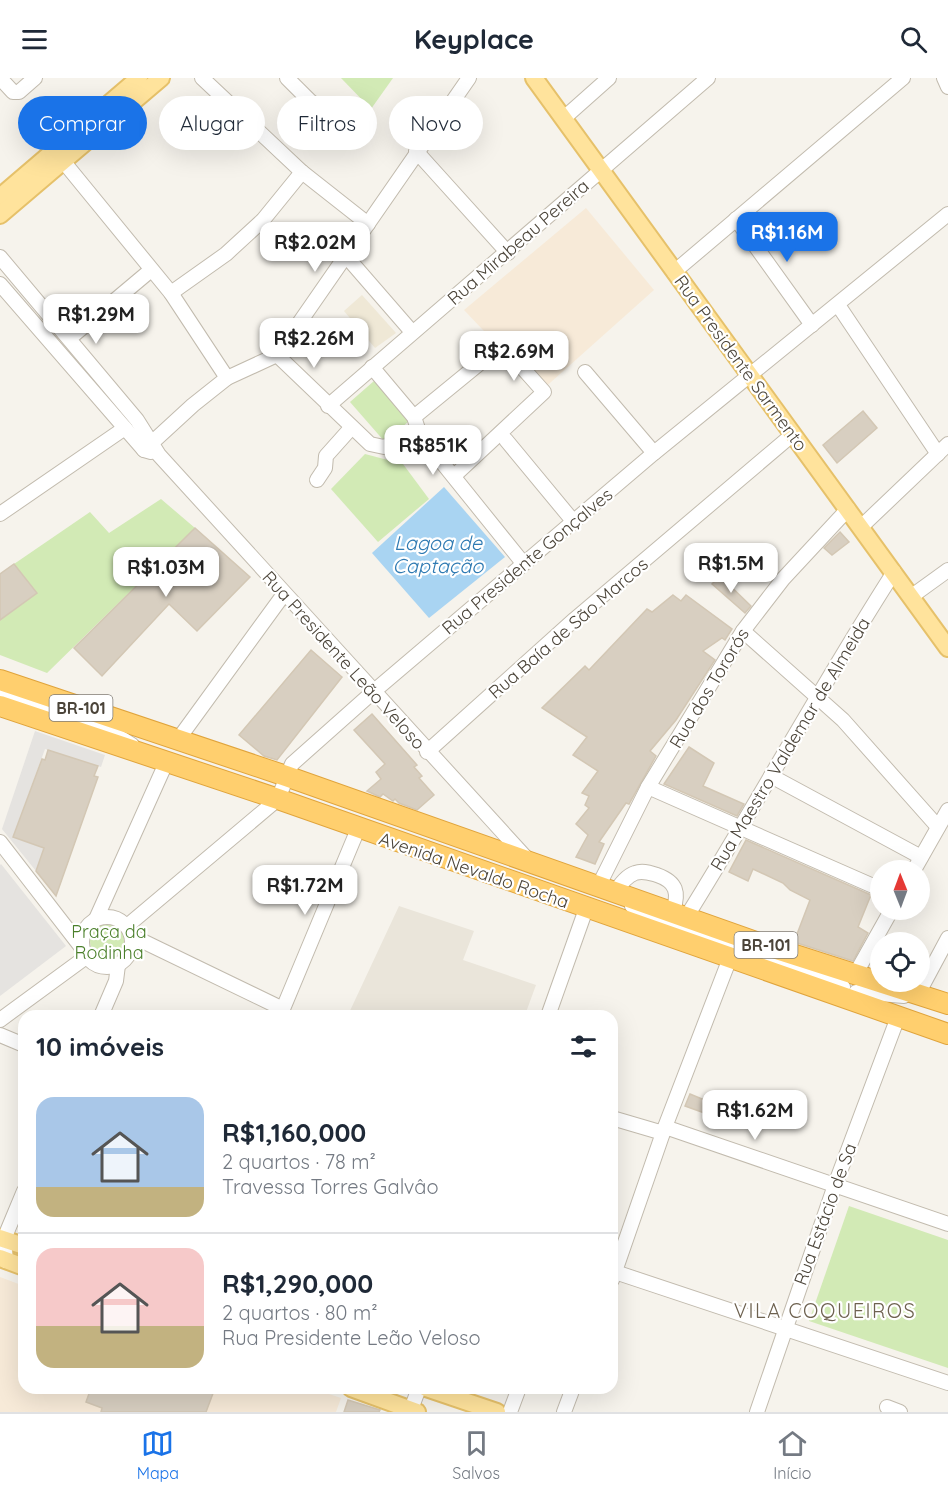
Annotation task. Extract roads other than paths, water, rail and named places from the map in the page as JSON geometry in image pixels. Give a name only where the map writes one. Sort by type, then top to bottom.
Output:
[{"type":"highway","name":"Avenida Nevaldo Rocha","points":[[0,693],[169,738],[286,776],[672,915],[767,946],[856,983],[933,999]]},
{"type":"highway","name":"Avenida Nevaldo Rocha","points":[[0,693],[159,761],[278,799],[358,829],[948,1034]]},
{"type":"main road","points":[[0,197],[140,78]]},
{"type":"main road","points":[[0,215],[161,78]]},
{"type":"main road","name":"Rua Presidente Sarmento","points":[[534,78],[748,376],[912,596],[948,648]]},
{"type":"main road","points":[[2,1239],[18,1244]]},
{"type":"main road","points":[[3,1260],[18,1265]]},
{"type":"main road","points":[[367,1394],[413,1411]]},
{"type":"main road","points":[[444,1394],[498,1412]]},
{"type":"street","points":[[0,78],[13,92],[19,92],[35,78]]},
{"type":"street","points":[[202,78],[302,172],[368,224]]},
{"type":"street","points":[[287,78],[306,96]]},
{"type":"street","points":[[152,449],[193,405],[227,378],[277,355],[416,151],[469,78]]},
{"type":"street","points":[[564,118],[609,78]]},
{"type":"street","name":"Rua Mirabeau Pereira","points":[[328,405],[508,253],[708,78]]},
{"type":"street","points":[[675,272],[903,78]]},
{"type":"street","points":[[944,78],[948,87]]},
{"type":"street","points":[[416,151],[508,253]]},
{"type":"street","points":[[63,160],[171,293],[227,378]]},
{"type":"street","points":[[171,293],[226,254],[263,220],[302,172]]},
{"type":"street","name":"Rua Presidente Gonçalves","points":[[278,799],[292,764],[373,692],[654,453],[948,214]]},
{"type":"street","points":[[736,219],[812,325]]},
{"type":"street","points":[[346,256],[412,332]]},
{"type":"street","name":"Rua Presidente Leão Veloso","points":[[0,257],[70,338],[152,449],[531,864]]},
{"type":"street","points":[[70,338],[151,270]]},
{"type":"street","name":"Rua Presidente Leão Veloso","points":[[0,284],[125,428],[152,449]]},
{"type":"street","points":[[838,305],[943,449],[861,527]]},
{"type":"street","points":[[414,417],[502,345],[544,392],[454,476]]},
{"type":"street","points":[[277,355],[370,444],[379,447],[420,435]]},
{"type":"street","points":[[372,367],[414,417],[420,435],[523,563]]},
{"type":"street","points":[[585,372],[654,453]]},
{"type":"street","points":[[0,514],[125,428]]},
{"type":"street","points":[[317,480],[325,468],[326,456],[351,428]]},
{"type":"street","name":"Rua Baía de São Marcos","points":[[427,752],[575,619],[792,435]]},
{"type":"street","points":[[506,440],[573,521]]},
{"type":"street","name":"Rua dos Tororós","points":[[601,888],[648,787],[743,631],[783,579],[848,509]]},
{"type":"street","points":[[912,596],[948,570]]},
{"type":"street","name":"Rua Maestro Valdemar de Almeida","points":[[672,915],[742,828],[817,697],[894,572]]},
{"type":"street","points":[[0,693],[18,704],[39,708],[117,734],[169,738],[284,594]]},
{"type":"street","points":[[743,631],[817,697],[867,746],[938,827]]},
{"type":"street","points":[[84,953],[84,931],[96,919],[159,761],[117,734]]},
{"type":"street","points":[[771,776],[921,857]]},
{"type":"street","points":[[648,787],[870,885]]},
{"type":"street","points":[[0,842],[84,953],[104,968],[118,965],[129,956],[129,931],[278,799]]},
{"type":"street","points":[[919,860],[948,810]]},
{"type":"street","points":[[283,1010],[358,829]]},
{"type":"street","points":[[601,888],[644,871],[668,879],[674,884],[677,899],[672,915]]},
{"type":"street","points":[[550,1010],[581,907],[672,915],[764,956],[856,983],[924,1026]]},
{"type":"street","points":[[96,919],[112,917],[129,931],[278,1010]]},
{"type":"street","points":[[856,983],[887,920]]},
{"type":"street","points":[[933,999],[948,938]]},
{"type":"street","points":[[0,1020],[84,953]]},
{"type":"street","points":[[618,1245],[730,958]]},
{"type":"street","points":[[104,1010],[116,981],[118,965]]},
{"type":"street","name":"Rua Estácio de Sa","points":[[756,1412],[835,1185],[898,1017]]},
{"type":"street","points":[[0,1035],[18,1042]]},
{"type":"street","points":[[618,1119],[664,1130],[948,1224]]},
{"type":"street","points":[[3,1260],[2,1239],[18,1204]]},
{"type":"street","points":[[618,1277],[784,1327],[948,1383]]},
{"type":"street","points":[[413,1411],[417,1394]]},
{"type":"street","points":[[510,1412],[517,1394]]},
{"type":"street","points":[[564,1412],[571,1394]]},
{"type":"water","name":"Lagoa de Captação","points":[[444,487],[505,557],[429,618],[372,553]]},
{"type":"district","name":"VILA COQUEIROS","points":[[825,1310]]},
{"type":"park label","name":"Praça da Rodinha","points":[[109,941]]}]
